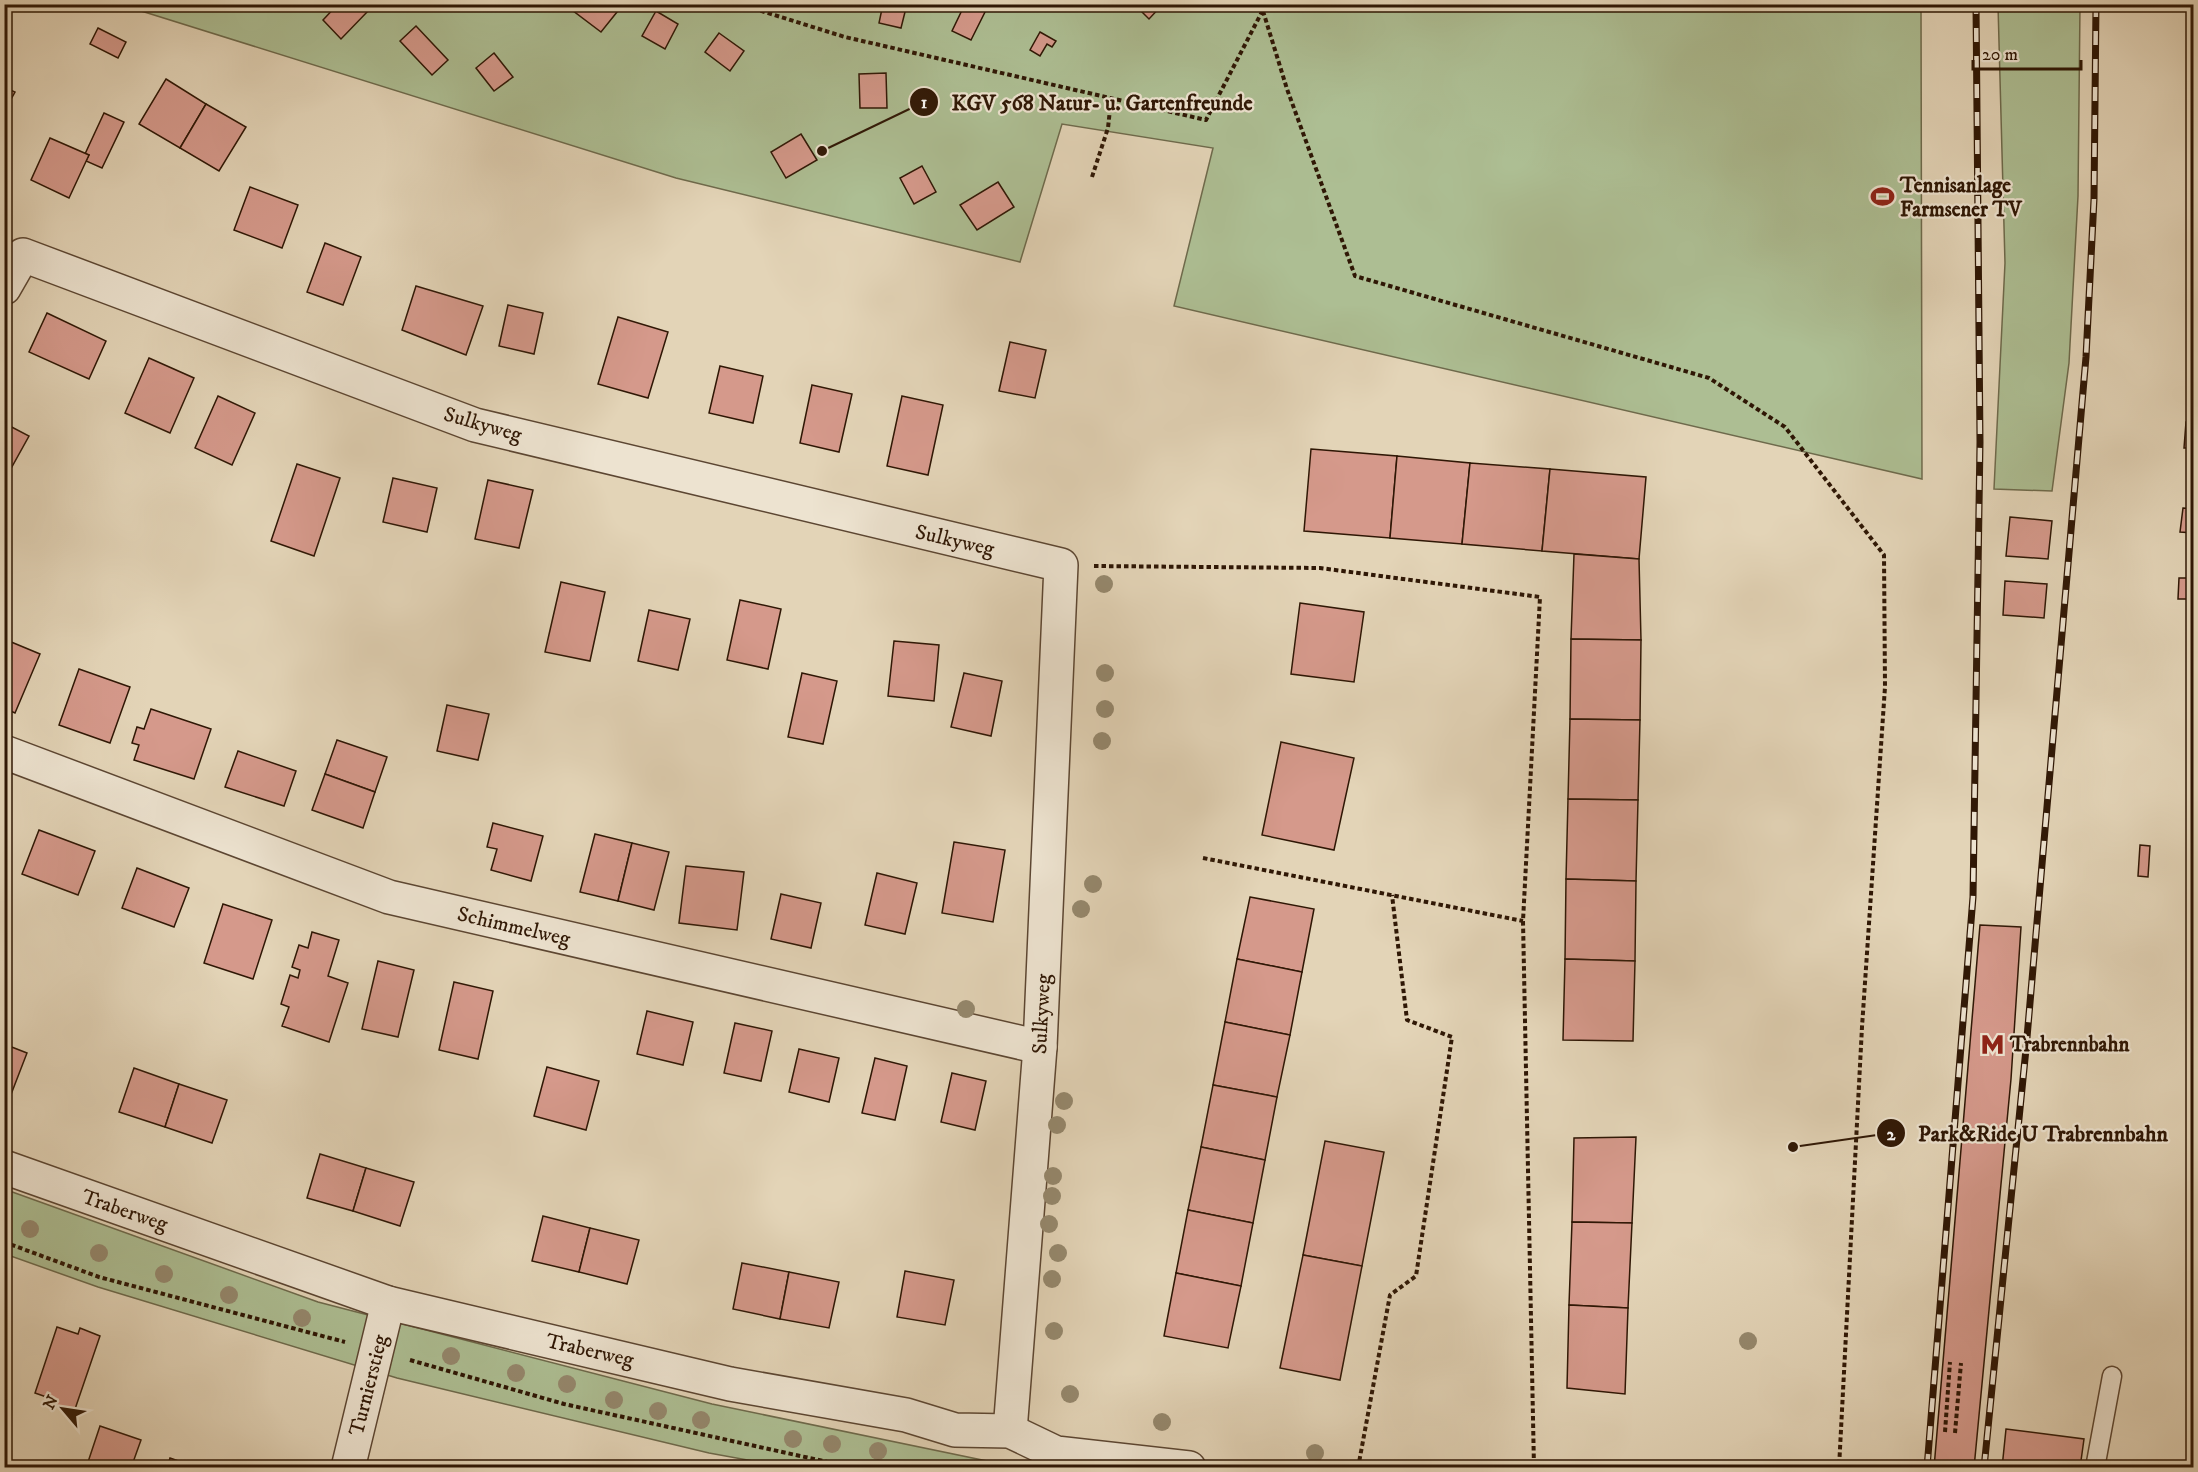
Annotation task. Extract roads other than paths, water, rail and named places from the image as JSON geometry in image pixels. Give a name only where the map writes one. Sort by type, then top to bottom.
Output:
[{"type":"street","points":[[4,288],[14,251]]},
{"type":"street","name":"Sulkyweg","points":[[14,251],[475,425],[1060,565],[1040,1047],[1010,1431]]},
{"type":"street","name":"Schimmelweg","points":[[4,752],[389,897],[1040,1047]]},
{"type":"street","name":"Traberweg","points":[[4,1167],[388,1302],[730,1384],[906,1415],[955,1430],[1010,1431],[1055,1460],[1189,1467]]},
{"type":"street","name":"Turnierstieg","points":[[348,1467],[388,1302]]},
{"type":"lane","points":[[2095,1467],[2112,1376]]},
{"type":"railway","points":[[1927,1468],[1973,897],[1980,442],[1976,4]]},
{"type":"railway","points":[[1984,1468],[2026,1049],[2086,357],[2094,199],[2096,4]]},
{"type":"place","name":"KGV 568 Natur- u. Gartenfreunde","points":[[822,151]]},
{"type":"place","name":"Tennisanlage Farmsener TV","points":[[1882,197]]},
{"type":"place","name":"Trabrennbahn","points":[[1992,1044]]},
{"type":"place","name":"Park&Ride U Trabrennbahn","points":[[1793,1147]]}]
